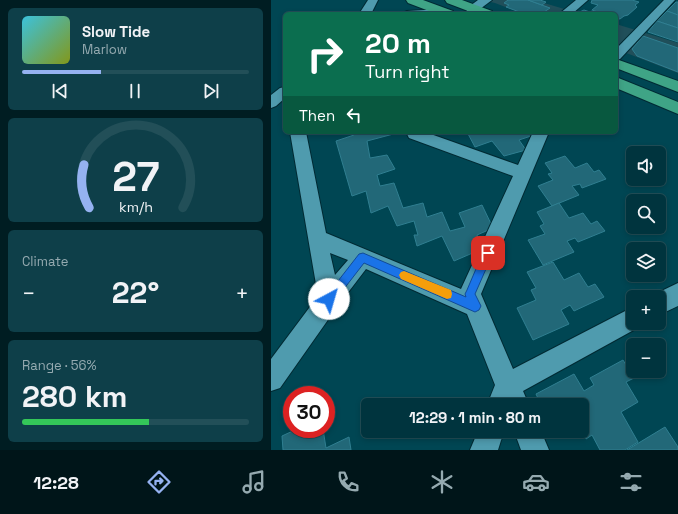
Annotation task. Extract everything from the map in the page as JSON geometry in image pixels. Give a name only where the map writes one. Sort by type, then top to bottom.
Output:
[{"type":"main road","points":[[412,0],[443,12]]},
{"type":"main road","points":[[451,0],[482,12]]},
{"type":"main road","points":[[618,64],[678,87]]},
{"type":"main road","points":[[618,83],[678,108]]},
{"type":"street","points":[[366,12],[373,0]]},
{"type":"street","points":[[472,8],[486,0]]},
{"type":"street","points":[[568,12],[583,0]]},
{"type":"street","points":[[618,54],[670,0]]},
{"type":"street","points":[[271,88],[283,79]]},
{"type":"street","points":[[271,103],[283,93]]},
{"type":"street","points":[[298,134],[329,299]]},
{"type":"street","points":[[414,134],[523,173]]},
{"type":"street","points":[[540,134],[470,294],[508,398],[626,322]]},
{"type":"street","points":[[318,238],[475,306]]},
{"type":"street","points":[[271,378],[329,299],[363,257]]},
{"type":"street","points":[[666,300],[678,294]]},
{"type":"street","points":[[484,450],[488,438]]},
{"type":"street","points":[[530,438],[535,450]]},
{"type":"shaded area","points":[[482,0],[534,0],[574,12],[519,12]]},
{"type":"shaded area","points":[[618,25],[678,43],[678,73],[618,50]]},
{"type":"building","points":[[508,0],[528,0],[550,8],[544,12],[520,12],[506,7],[509,5],[504,3]]},
{"type":"building","points":[[528,0],[540,0],[546,2],[542,5]]},
{"type":"building","points":[[592,0],[632,0],[639,2],[635,5],[637,7],[628,15],[620,19],[618,18],[618,12],[598,12],[592,10],[598,5],[591,3]]},
{"type":"building","points":[[676,2],[678,2],[678,15],[667,11]]},
{"type":"building","points":[[584,10],[590,12],[580,12]]},
{"type":"building","points":[[667,11],[678,15],[678,28],[657,21]]},
{"type":"building","points":[[657,21],[678,28],[678,42],[648,32]]},
{"type":"building","points":[[643,36],[678,48],[678,72],[637,56],[632,49]]},
{"type":"building","points":[[393,134],[367,141],[370,158],[387,155],[395,169],[377,175],[380,186],[394,183],[403,208],[423,203],[427,217],[442,212],[450,231],[465,227],[459,213],[482,205],[493,228],[477,235],[482,249],[454,261],[442,236],[417,246],[414,235],[418,235],[414,221],[397,226],[388,206],[371,213],[366,191],[352,196],[336,141],[354,135]]},
{"type":"building","points":[[468,134],[534,135],[519,140],[526,150],[504,156],[492,141],[475,147]]},
{"type":"building","points":[[565,156],[575,168],[587,163],[594,172],[599,170],[606,179],[582,188],[580,184],[572,186],[579,195],[552,206],[538,186],[553,180],[548,174],[552,173],[545,163]]},
{"type":"building","points":[[559,203],[569,218],[583,213],[591,224],[597,221],[605,231],[578,242],[575,238],[567,241],[574,252],[543,265],[528,240],[545,234],[540,226],[544,224],[537,212]]},
{"type":"building","points":[[553,262],[564,280],[579,273],[588,287],[595,284],[604,297],[574,311],[570,305],[561,310],[569,324],[533,340],[517,308],[536,300],[531,290],[536,288],[527,272]]},
{"type":"building","points":[[623,360],[626,365],[626,378],[634,378],[626,382],[638,402],[621,412],[638,442],[625,450],[600,450],[592,435],[589,437],[589,398],[538,398],[536,394],[574,374],[584,391],[594,385],[590,378]]},
{"type":"building","points":[[665,427],[678,447],[678,450],[627,450]]},
{"type":"building","points":[[282,436],[283,438],[324,438],[326,448],[349,437],[351,450],[283,450]]},
{"type":"slow traffic","points":[[404,275],[447,294]]},
{"type":"route","points":[[329,299],[363,257],[475,306],[470,294],[488,253]]}]
